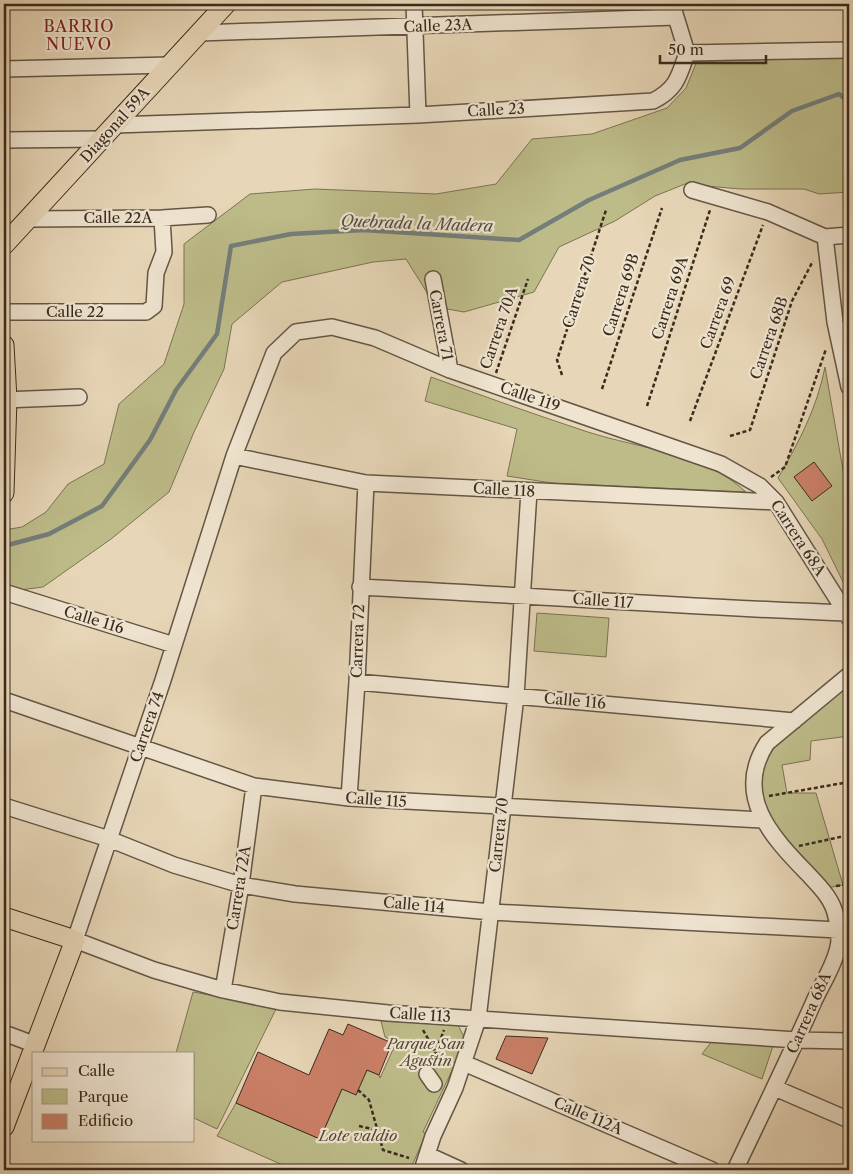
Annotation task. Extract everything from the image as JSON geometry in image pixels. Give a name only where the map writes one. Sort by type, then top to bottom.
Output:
[{"type":"main road","name":"Diagonal 59A","points":[[4,245],[226,4]]},
{"type":"main road","points":[[4,346],[4,493]]},
{"type":"main road","name":"Calle 113","points":[[4,917],[75,940]]},
{"type":"main road","name":"Carrera 74","points":[[33,1052],[75,940]]},
{"type":"main road","name":"Carrera 74","points":[[4,1127],[32,1055]]},
{"type":"street","points":[[414,4],[418,115]]},
{"type":"street","name":"Calle 23A","points":[[199,33],[414,28],[674,10]]},
{"type":"street","points":[[674,10],[687,53],[849,50]]},
{"type":"street","name":"Calle 23","points":[[115,125],[418,115],[653,101],[665,95],[676,83],[687,53]]},
{"type":"street","points":[[4,68],[170,65]]},
{"type":"street","points":[[4,140],[102,139]]},
{"type":"street","points":[[692,190],[768,212],[825,237],[849,235]]},
{"type":"street","name":"Calle 22A","points":[[28,219],[162,218],[208,215]]},
{"type":"street","name":"Calle 22","points":[[4,312],[146,312],[154,306],[156,273],[164,252],[162,218]]},
{"type":"street","points":[[825,237],[835,322],[849,381]]},
{"type":"street","name":"Carrera 71","points":[[433,279],[450,370]]},
{"type":"street","name":"Calle 119","points":[[296,332],[332,326],[375,338],[450,370],[721,464],[760,486]]},
{"type":"street","name":"Carrera 74","points":[[75,940],[174,645],[234,456],[274,353],[296,332]]},
{"type":"street","points":[[5,400],[79,397]]},
{"type":"street","name":"Calle 118","points":[[234,456],[366,483],[776,502]]},
{"type":"street","name":"Carrera 72","points":[[349,798],[357,682],[366,483]]},
{"type":"street","name":"Carrera 68A","points":[[760,486],[776,502],[848,615]]},
{"type":"street","name":"Carrera 70","points":[[422,1170],[433,1136],[464,1063],[478,1019],[516,696],[530,491]]},
{"type":"street","name":"Calle 117","points":[[360,587],[848,615]]},
{"type":"street","name":"Calle 116","points":[[7,596],[174,645]]},
{"type":"street","name":"Carrera 68A","points":[[735,1170],[797,1040],[832,962],[839,940],[836,916],[831,903],[821,889],[784,849],[762,820],[755,798],[753,778],[758,756],[767,743],[849,675]]},
{"type":"street","name":"Calle 116","points":[[357,682],[794,720]]},
{"type":"street","name":"Calle 115","points":[[4,700],[254,786],[349,798],[762,820]]},
{"type":"street","name":"Carrera 72A","points":[[223,990],[241,885],[254,786]]},
{"type":"street","name":"Calle 114","points":[[4,806],[109,839],[174,865],[241,885],[295,894],[492,912],[838,930]]},
{"type":"street","name":"Calle 113","points":[[75,940],[154,970],[223,990],[280,1002],[478,1019],[797,1040],[849,1041]]},
{"type":"street","points":[[4,1034],[36,1045]]},
{"type":"street","name":"Calle 112A","points":[[464,1063],[712,1170]]},
{"type":"street","points":[[775,1088],[849,1120]]},
{"type":"street","points":[[428,1155],[461,1170]]},
{"type":"path","name":"Carrera 69A","points":[[647,406],[715,197]]},
{"type":"path","name":"Carrera 69B","points":[[602,389],[662,208]]},
{"type":"path","name":"Carrera 70","points":[[562,375],[557,360],[606,210]]},
{"type":"path","name":"Carrera 69","points":[[690,421],[768,212]]},
{"type":"path","name":"Carrera 68B","points":[[730,436],[750,430],[792,302],[825,237]]},
{"type":"path","name":"Carrera 70A","points":[[492,384],[528,279]]},
{"type":"path","points":[[760,486],[785,467],[835,322]]},
{"type":"path","points":[[755,798],[849,782]]},
{"type":"path","points":[[784,849],[849,835]]},
{"type":"path","points":[[430,1079],[446,1022]]},
{"type":"path","points":[[421,1028],[436,1053]]},
{"type":"path","points":[[358,1090],[369,1100],[383,1150],[409,1158]]},
{"type":"path","points":[[359,1126],[377,1130]]},
{"type":"green space","points":[[849,58],[849,192],[819,194],[804,189],[740,189],[685,184],[655,196],[615,221],[559,247],[534,292],[464,312],[436,307],[406,259],[373,262],[282,282],[232,324],[224,369],[194,432],[169,492],[111,539],[43,587],[4,592],[4,530],[22,527],[46,512],[68,484],[104,464],[119,404],[164,364],[184,304],[184,244],[250,194],[315,189],[436,194],[496,184],[532,139],[592,134],[667,108],[686,88],[697,61]]},
{"type":"green space","points":[[825,367],[843,470],[849,530],[848,592],[822,539],[778,478],[812,411]]},
{"type":"green space","points":[[431,377],[588,432],[692,460],[729,479],[746,492],[552,483],[507,476],[517,429],[425,401]]},
{"type":"green space","points":[[537,613],[609,618],[606,657],[534,651]]},
{"type":"green space","points":[[849,680],[849,736],[811,741],[810,760],[782,765],[787,793],[816,793],[843,885],[821,889],[766,815],[758,785],[764,756],[793,727]]},
{"type":"green space","points":[[193,992],[277,1007],[217,1129],[195,1118],[195,1052],[176,1052]]},
{"type":"green space","name":"Lote valdio","points":[[380,1017],[446,1022],[458,1025],[464,1037],[456,1062],[423,1132],[426,1134],[410,1170],[294,1170],[217,1136],[236,1103],[320,1139],[342,1089],[367,1070],[379,1075],[380,1078],[395,1045],[393,1041],[385,1037]]},
{"type":"green space","points":[[715,1037],[774,1043],[762,1079],[702,1054]]},
{"type":"building","points":[[814,462],[832,486],[812,501],[794,477]]},
{"type":"building","points":[[348,1024],[392,1043],[379,1075],[367,1070],[356,1095],[342,1089],[320,1139],[236,1103],[258,1052],[309,1075],[329,1029],[343,1035]]},
{"type":"building","points":[[506,1036],[548,1038],[532,1074],[496,1059]]},
{"type":"waterway","name":"Quebrada la Madera","points":[[4,546],[49,534],[102,506],[150,440],[176,390],[217,334],[231,246],[291,234],[364,230],[519,240],[589,200],[680,160],[740,148],[792,111],[839,94],[849,102]]},
{"type":"district","name":"BARRIO NUEVO","points":[[79,35]]},
{"type":"park label","name":"Parque San Agustín","points":[[426,1052]]}]
